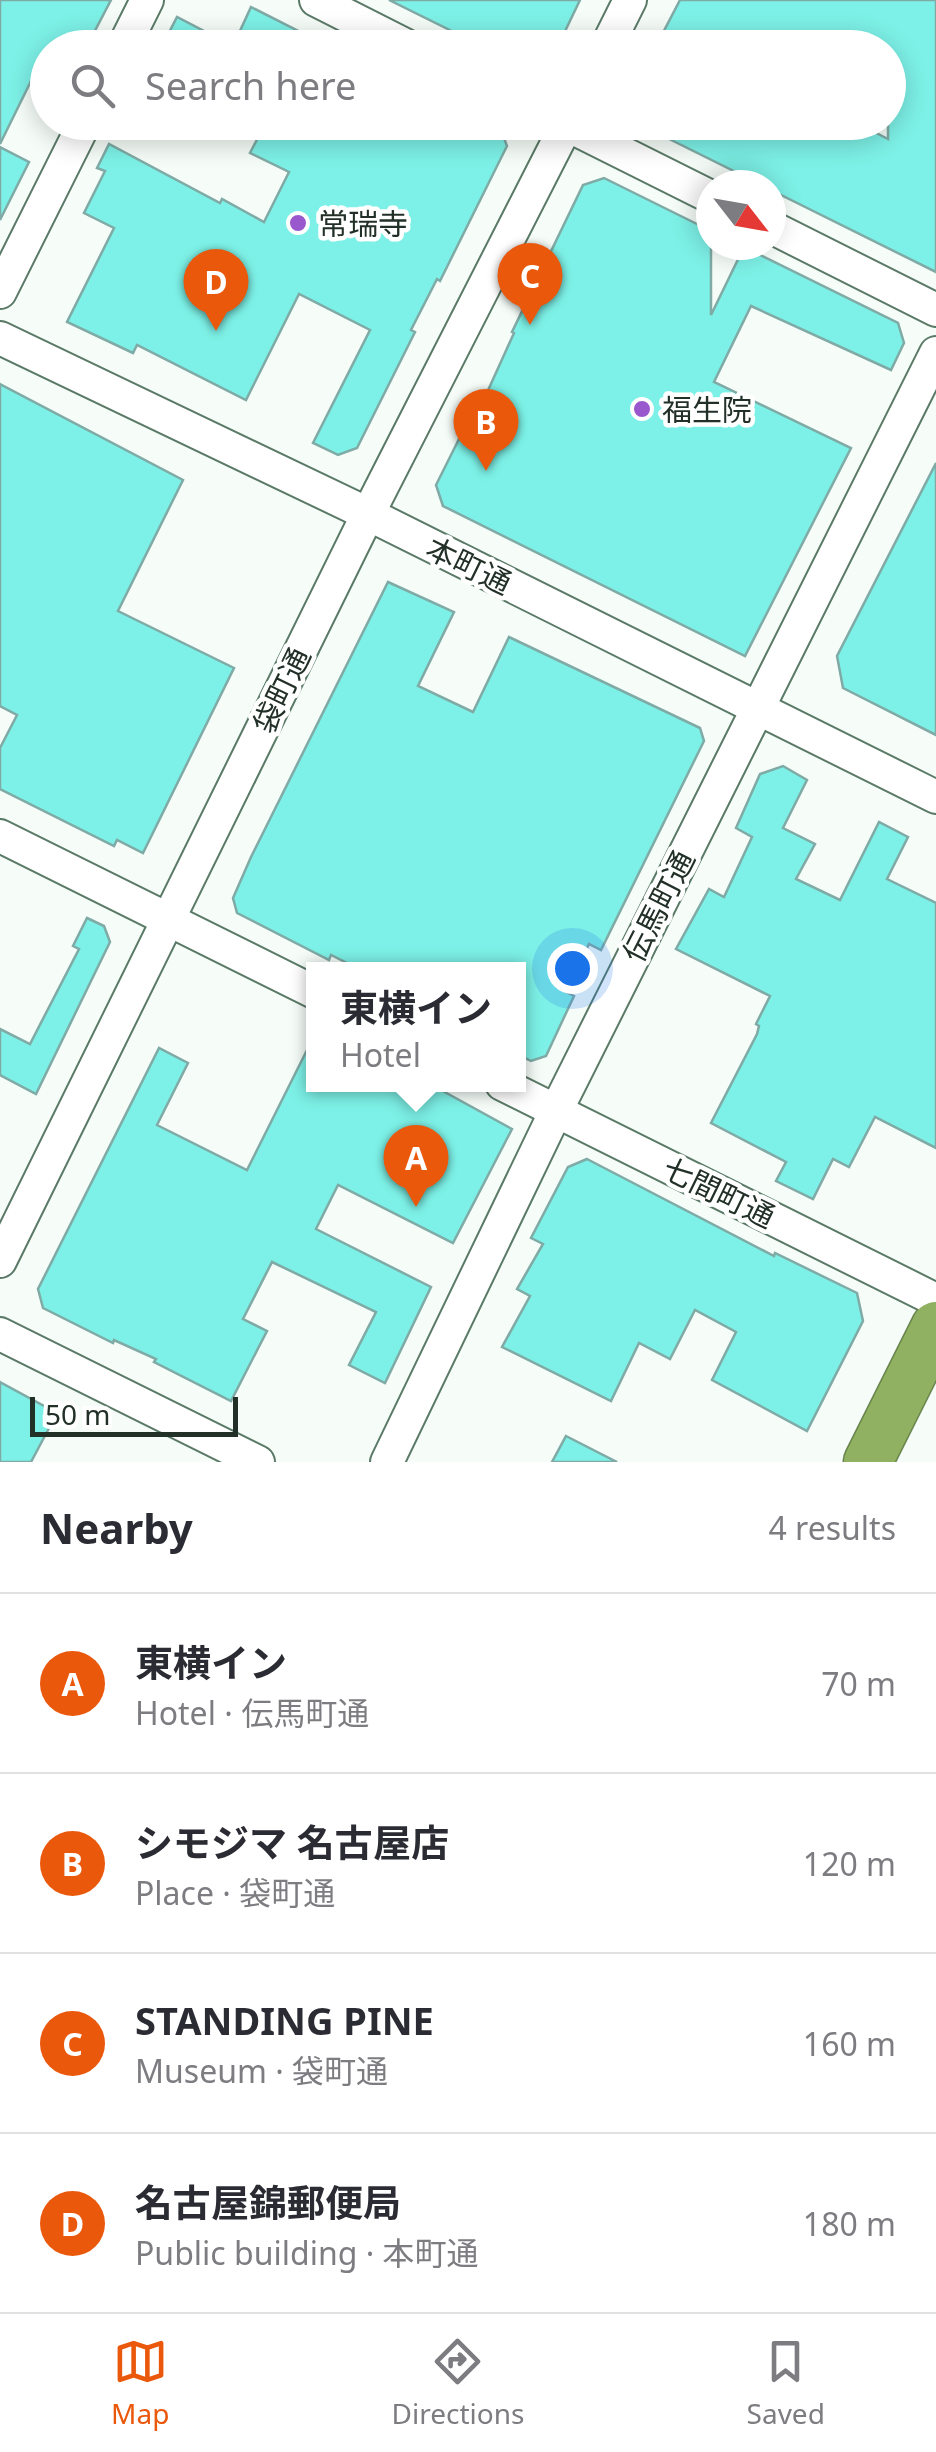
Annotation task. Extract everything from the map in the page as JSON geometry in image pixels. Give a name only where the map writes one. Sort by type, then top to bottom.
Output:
[{"type":"highway","points":[[868,1462],[936,1326]]},
{"type":"street","points":[[132,30],[147,0]]},
{"type":"street","points":[[316,0],[375,30]]},
{"type":"street","points":[[615,30],[630,0]]},
{"type":"street","points":[[0,292],[77,140]]},
{"type":"street","name":"袋町通","points":[[0,1261],[556,140]]},
{"type":"street","points":[[599,140],[696,189]]},
{"type":"street","points":[[786,235],[936,310]]},
{"type":"street","name":"本町通","points":[[0,338],[368,514],[936,797]]},
{"type":"street","name":"伝馬町通","points":[[387,1462],[556,1111],[936,354]]},
{"type":"street","points":[[0,836],[306,988]]},
{"type":"street","name":"七間町通","points":[[518,1092],[936,1300]]},
{"type":"street","points":[[0,1334],[258,1462]]},
{"type":"building","points":[[0,0],[111,0],[95,30],[30,30],[30,83],[0,144]]},
{"type":"building","points":[[389,0],[580,0],[566,30],[450,30]]},
{"type":"building","points":[[680,0],[936,0],[936,272],[786,197],[786,170],[732,170],[671,140],[906,140],[906,30],[664,30]]},
{"type":"building","points":[[251,7],[296,30],[240,30]]},
{"type":"building","points":[[177,17],[202,30],[170,30]]},
{"type":"building","points":[[257,140],[505,140],[507,146],[440,281],[437,279],[411,330],[415,332],[357,448],[338,455],[313,443],[370,330],[299,294],[246,400],[137,345],[133,353],[67,322],[114,228],[84,213],[105,171],[97,168],[109,144],[264,222],[289,172],[250,153]]},
{"type":"building","points":[[0,147],[29,162],[0,220]]},
{"type":"building","points":[[604,178],[696,224],[696,260],[711,260],[711,315],[738,260],[770,260],[898,323],[904,343],[891,370],[751,306],[714,382],[851,448],[745,656],[443,506],[436,485],[481,395],[485,397],[583,185]]},
{"type":"building","points":[[0,384],[183,480],[118,611],[234,668],[143,853],[117,840],[114,846],[0,789],[0,748],[17,715],[0,706]]},
{"type":"building","points":[[936,463],[936,735],[843,688],[837,656]]},
{"type":"building","points":[[388,582],[454,612],[418,686],[473,712],[509,637],[700,728],[704,741],[601,950],[589,944],[566,992],[574,996],[546,1056],[531,1061],[526,1059],[526,962],[345,962],[331,955],[329,960],[237,913],[233,898]]},
{"type":"building","points":[[783,766],[807,780],[783,828],[815,844],[796,879],[840,900],[879,822],[908,837],[887,879],[936,903],[936,1148],[875,1117],[849,1167],[833,1159],[813,1199],[776,1181],[786,1162],[711,1123],[757,1034],[756,1024],[770,996],[676,949],[709,889],[724,897],[752,837],[736,828],[760,774]]},
{"type":"building","points":[[87,918],[104,926],[110,942],[36,1094],[0,1075],[0,1029],[30,1044],[79,949],[73,946]]},
{"type":"building","points":[[159,1048],[188,1063],[157,1125],[247,1170],[306,1052],[306,1092],[445,1092],[512,1129],[453,1243],[338,1185],[316,1229],[431,1287],[385,1383],[349,1365],[376,1312],[272,1262],[243,1319],[267,1331],[231,1401],[154,1362],[156,1359],[114,1340],[113,1343],[43,1308],[38,1289]]},
{"type":"building","points":[[587,1159],[774,1256],[775,1253],[857,1293],[863,1321],[807,1431],[712,1380],[736,1332],[695,1310],[670,1359],[639,1343],[611,1401],[502,1347],[530,1296],[517,1289],[543,1244],[531,1238],[568,1167]]},
{"type":"building","points":[[0,1382],[57,1413],[31,1462],[0,1462]]},
{"type":"building","points":[[566,1436],[617,1462],[552,1462]]},
{"type":"place","name":"常瑞寺","points":[[298,223]]},
{"type":"place","name":"STANDING PINE","points":[[530,325]]},
{"type":"place","name":"名古屋錦郵便局","points":[[216,331]]},
{"type":"place","name":"福生院","points":[[642,409]]},
{"type":"place","name":"シモジマ 名古屋店","points":[[486,471]]},
{"type":"place","name":"東横イン","points":[[416,1207]]}]
